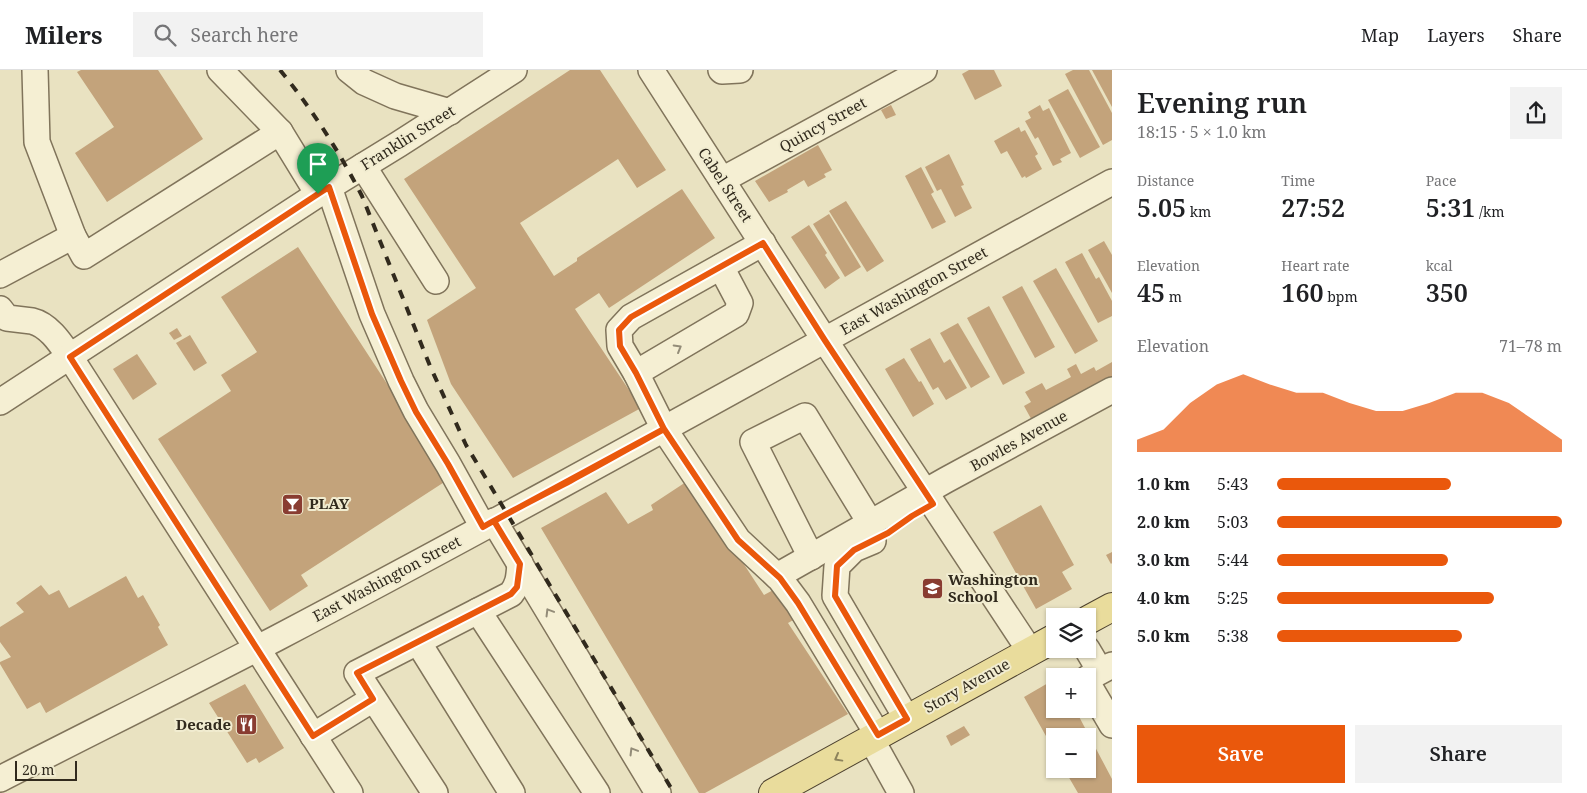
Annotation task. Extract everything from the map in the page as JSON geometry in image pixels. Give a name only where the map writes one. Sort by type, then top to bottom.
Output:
[{"type":"main road","points":[[1096,616],[1112,607]]},
{"type":"main road","name":"Story Avenue","points":[[773,793],[1046,643]]},
{"type":"street","points":[[35,70],[37,142],[73,236],[84,256],[280,132]]},
{"type":"street","points":[[220,70],[280,132],[323,191],[372,314],[416,412],[488,524],[520,564],[658,793]]},
{"type":"street","points":[[349,70],[364,82],[395,96],[450,112]]},
{"type":"street","name":"Franklin Street","points":[[0,402],[323,191],[514,70]]},
{"type":"street","name":"Cabel Street","points":[[651,70],[824,339],[1030,651]]},
{"type":"street","points":[[721,70],[722,72],[740,70]]},
{"type":"street","name":"Quincy Street","points":[[722,180],[924,70]]},
{"type":"street","points":[[363,166],[436,281]]},
{"type":"street","name":"East Washington Street","points":[[0,779],[256,648],[488,524],[1112,182]]},
{"type":"street","points":[[0,275],[73,236]]},
{"type":"street","points":[[763,243],[631,317],[619,330],[620,346],[664,429],[738,540],[778,576],[798,603],[874,737],[901,793]]},
{"type":"street","points":[[636,373],[736,314],[740,303],[721,266]]},
{"type":"street","points":[[0,309],[7,318],[34,322],[50,331],[70,357],[350,793]]},
{"type":"street","name":"Bowles Avenue","points":[[929,498],[1112,390]]},
{"type":"street","points":[[812,557],[754,442],[805,416],[870,524]]},
{"type":"street","points":[[778,576],[870,524],[929,498]]},
{"type":"street","points":[[907,719],[835,596],[837,566],[854,550],[888,533],[912,516],[929,498]]},
{"type":"street","points":[[435,793],[357,673],[511,594],[517,587],[520,564]]},
{"type":"street","points":[[478,612],[597,793]]},
{"type":"street","points":[[418,642],[512,793]]},
{"type":"street","points":[[1090,658],[1112,725]]},
{"type":"street","points":[[313,736],[373,699]]},
{"type":"building","points":[[81,70],[158,70],[203,139],[107,202],[75,153],[114,127],[77,72]]},
{"type":"building","points":[[570,70],[600,70],[666,170],[637,188],[618,159],[520,223],[554,276],[577,261],[577,258],[682,189],[715,238],[609,308],[599,293],[575,309],[641,408],[513,478],[451,384],[427,320],[476,288],[404,179]]},
{"type":"building","points":[[969,70],[994,70],[1002,86],[975,100],[962,74]]},
{"type":"building","points":[[1073,70],[1089,70],[1112,113],[1112,140],[1103,145],[1065,74]]},
{"type":"building","points":[[1092,70],[1112,70],[1112,107]]},
{"type":"building","points":[[1068,89],[1100,147],[1080,158],[1048,100]]},
{"type":"building","points":[[891,105],[896,115],[886,119],[881,110]]},
{"type":"building","points":[[1040,105],[1043,111],[1049,108],[1071,153],[1060,159],[1062,162],[1053,166],[1038,137],[1035,139],[1025,121],[1031,118],[1028,112]]},
{"type":"building","points":[[1019,127],[1021,132],[1025,130],[1038,154],[1035,156],[1042,169],[1026,178],[1025,176],[1022,178],[1007,151],[1001,154],[994,141]]},
{"type":"building","points":[[818,145],[832,170],[824,174],[826,177],[808,187],[804,180],[787,190],[788,192],[769,202],[755,181]]},
{"type":"building","points":[[949,154],[964,185],[961,186],[972,208],[955,217],[941,189],[937,191],[925,167]]},
{"type":"building","points":[[921,167],[934,192],[931,194],[946,222],[932,229],[905,176]]},
{"type":"building","points":[[846,201],[884,261],[867,272],[829,211]]},
{"type":"building","points":[[829,214],[861,267],[845,277],[813,224]]},
{"type":"building","points":[[809,225],[840,278],[825,289],[791,237]]},
{"type":"building","points":[[1104,241],[1112,255],[1112,293],[1088,250]]},
{"type":"building","points":[[298,247],[449,479],[301,575],[308,586],[270,611],[158,439],[231,391],[221,375],[257,352],[221,297]]},
{"type":"building","points":[[1082,253],[1096,279],[1099,277],[1112,301],[1112,316],[1098,323],[1065,262]]},
{"type":"building","points":[[1056,268],[1098,341],[1075,354],[1033,281]]},
{"type":"building","points":[[1022,286],[1055,347],[1035,358],[1002,297]]},
{"type":"building","points":[[989,306],[1025,373],[1003,385],[967,318]]},
{"type":"building","points":[[958,323],[990,377],[971,388],[940,333]]},
{"type":"building","points":[[177,328],[182,336],[174,340],[169,333]]},
{"type":"building","points":[[190,335],[207,363],[194,371],[176,343]]},
{"type":"building","points":[[930,338],[944,363],[950,359],[967,388],[946,400],[938,387],[933,390],[910,349]]},
{"type":"building","points":[[137,354],[157,384],[133,400],[113,369]]},
{"type":"building","points":[[904,358],[919,382],[921,381],[934,404],[913,417],[885,369]]},
{"type":"building","points":[[1112,362],[1112,381],[1034,424],[1024,406],[1031,402],[1025,392],[1042,383],[1046,390],[1071,377],[1067,369],[1076,364],[1081,374],[1094,367],[1096,371]]},
{"type":"building","points":[[689,480],[764,595],[775,589],[795,619],[788,623],[848,714],[705,793],[699,793],[541,528],[606,492],[628,524],[653,510],[651,505]]},
{"type":"building","points":[[1041,505],[1074,565],[1062,572],[1072,589],[1036,609],[993,532]]},
{"type":"building","points":[[1112,552],[1112,563],[1111,564],[1106,555]]},
{"type":"building","points":[[126,576],[138,598],[143,595],[160,625],[158,627],[168,645],[46,713],[40,702],[27,709],[0,664],[0,662],[11,657],[0,642],[0,627],[24,612],[16,603],[41,585],[49,595],[59,590],[69,608]]},
{"type":"building","name":"Decade","points":[[245,684],[284,748],[259,763],[256,758],[247,763],[209,703]]},
{"type":"building","points":[[1046,684],[1046,718],[1080,718],[1085,728],[1046,728],[1046,736],[1024,697]]},
{"type":"building","points":[[964,726],[970,735],[951,746],[946,736]]},
{"type":"building","points":[[1096,749],[1112,779],[1112,793],[1078,793],[1069,778],[1096,778]]},
{"type":"railway","points":[[280,70],[324,131],[362,196],[430,366],[466,445],[674,793]]},
{"type":"place","name":"PLAY","points":[[293,504]]},
{"type":"place","name":"Washington School","points":[[932,589]]},
{"type":"place","name":"Decade","points":[[247,725]]},
{"type":"route","points":[[318,194],[70,357],[313,736],[373,699],[357,673],[478,612],[511,594],[517,587],[520,564],[494,521],[664,429],[738,540],[780,578],[798,603],[878,735],[907,719],[835,596],[837,566],[854,550],[888,533],[933,504],[763,243],[631,317],[619,330],[620,346],[664,429],[570,481],[507,514],[494,521],[483,527],[416,412],[401,381],[372,314],[329,187],[318,194]]}]
